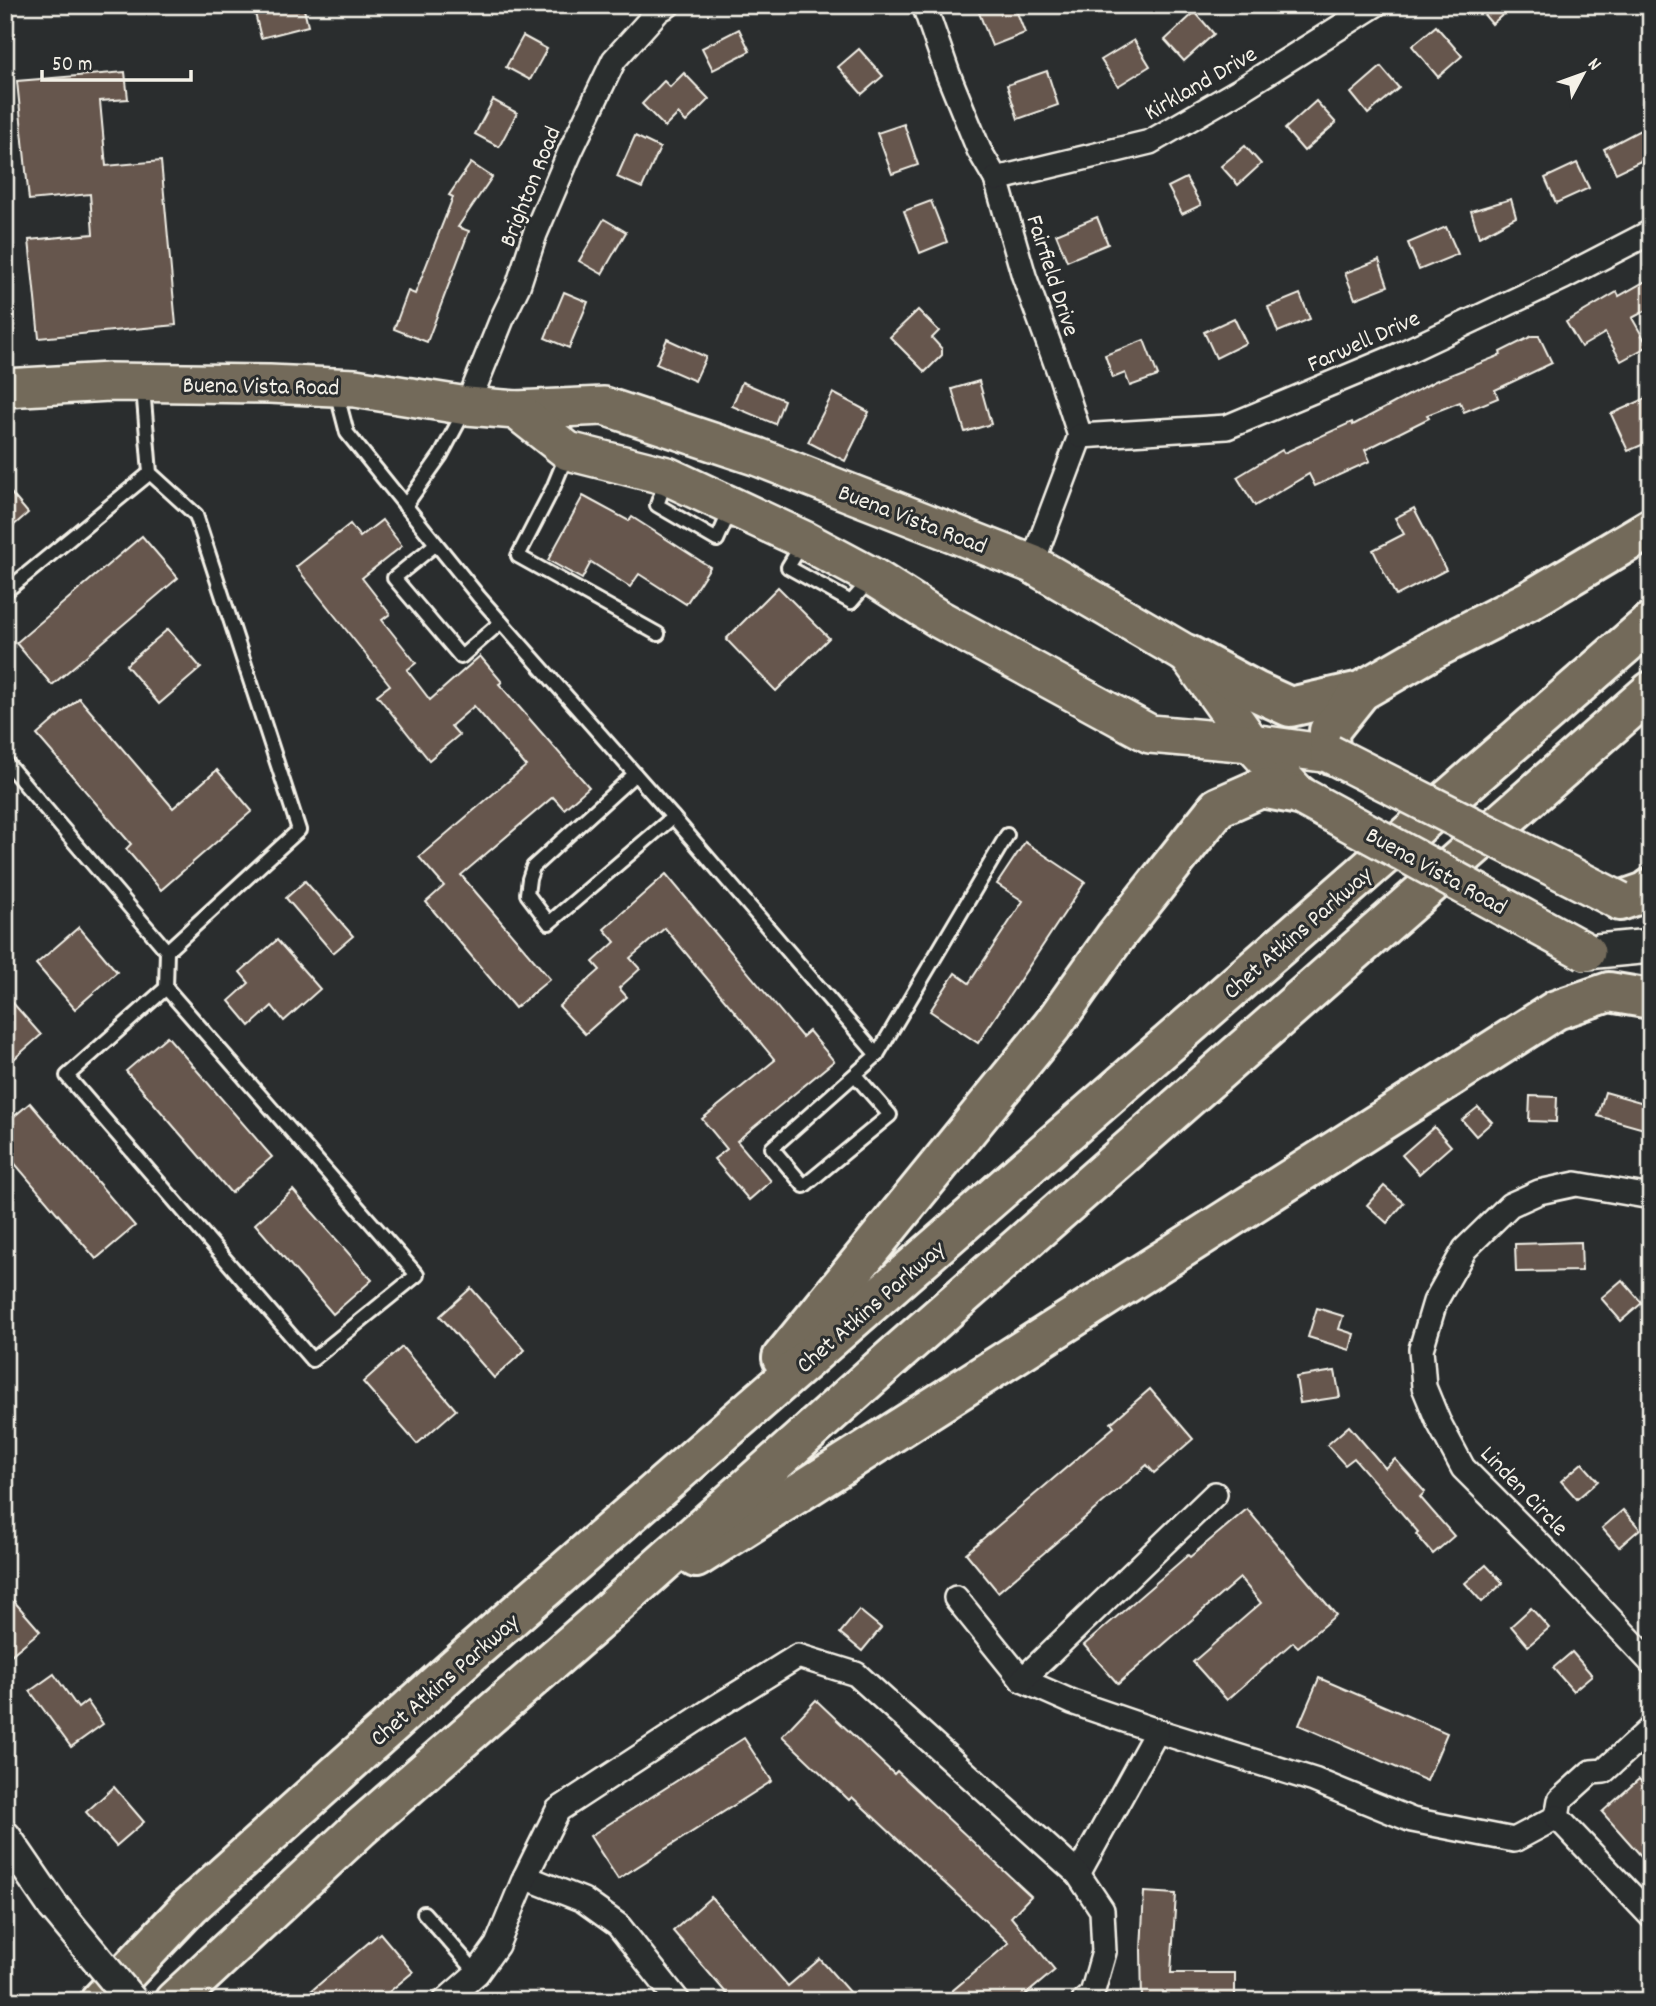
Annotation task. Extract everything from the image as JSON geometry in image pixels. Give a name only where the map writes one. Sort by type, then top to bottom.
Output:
[{"type":"highway","points":[[1188,655],[1290,707],[1361,691],[1432,650],[1530,600],[1651,528]]},
{"type":"highway","name":"Chet Atkins Parkway","points":[[100,2001],[190,1906],[470,1654],[1651,622]]},
{"type":"highway","points":[[1330,754],[1329,731],[1361,691]]},
{"type":"highway","points":[[174,2001],[360,1828],[1651,691]]},
{"type":"highway","points":[[532,1602],[785,1355],[1052,1026],[1115,937],[1218,807],[1261,788],[1299,795]]},
{"type":"highway","points":[[599,1620],[1556,1010],[1609,992],[1651,999]]},
{"type":"main road","name":"Buena Vista Road","points":[[5,388],[109,382],[335,387],[467,406],[516,410],[604,406],[758,457],[1032,564],[1188,655],[1251,743],[1299,795],[1586,951],[1649,949],[1635,894],[1330,754],[1251,743],[1150,734],[939,619],[873,577],[804,540],[667,476],[568,450],[516,410]]},
{"type":"street","name":"Brighton Road","points":[[467,406],[518,286],[535,234],[614,60],[659,10],[668,5]]},
{"type":"street","name":"Fairfield Drive","points":[[924,5],[979,150],[996,179],[1024,276],[1080,436]]},
{"type":"street","name":"Kirkland Drive","points":[[996,179],[1150,142],[1240,90],[1375,5]]},
{"type":"street","name":"Farwell Drive","points":[[1080,436],[1227,427],[1399,355],[1564,278],[1651,232]]},
{"type":"street","points":[[1032,564],[1080,436]]},
{"type":"street","name":"Linden Circle","points":[[1651,1197],[1576,1184],[1539,1192],[1510,1205],[1465,1249],[1435,1302],[1421,1349],[1424,1387],[1438,1421],[1463,1468],[1651,1662]]},
{"type":"street","points":[[1022,1679],[1215,1494]]},
{"type":"street","points":[[956,1598],[1022,1679],[1072,1702],[1314,1780],[1412,1819],[1514,1840],[1557,1817]]},
{"type":"street","points":[[445,2001],[477,1973],[497,1945],[525,1877],[558,1810],[798,1656],[856,1674],[1078,1874],[1102,1910],[1104,1952],[1092,1994],[1084,2001]]},
{"type":"street","points":[[1557,1817],[1560,1800],[1591,1772],[1604,1771],[1651,1728]]},
{"type":"street","points":[[1078,1874],[1157,1731]]},
{"type":"street","points":[[1557,1817],[1651,1916]]},
{"type":"street","points":[[5,1836],[52,1906],[132,2001]]},
{"type":"street","points":[[525,1877],[583,1900],[618,1925],[678,2001]]},
{"type":"lane","points":[[143,383],[150,473],[196,515],[299,830],[167,951]]},
{"type":"lane","points":[[335,387],[347,433],[405,506],[501,622],[877,1055]]},
{"type":"lane","points":[[405,506],[441,455],[467,406]]},
{"type":"lane","points":[[568,450],[553,488],[518,556],[658,634]]},
{"type":"lane","points":[[5,592],[150,473]]},
{"type":"lane","points":[[436,544],[394,578],[461,657],[501,622]]},
{"type":"lane","points":[[5,761],[167,951],[166,988],[417,1275],[312,1360],[67,1076],[166,988]]},
{"type":"lane","points":[[635,774],[533,867],[527,894],[549,923],[673,817]]},
{"type":"lane","points":[[855,1075],[890,1115],[804,1186],[772,1148],[877,1055],[1007,835]]},
{"type":"lane","points":[[424,1913],[477,1973]]},
{"type":"building","points":[[253,5],[303,5],[308,26],[261,38]]},
{"type":"building","points":[[976,5],[1014,5],[1025,33],[992,46]]},
{"type":"building","points":[[1476,5],[1514,5],[1492,24]]},
{"type":"building","points":[[1195,12],[1214,34],[1184,61],[1165,40]]},
{"type":"building","points":[[1436,26],[1462,56],[1438,77],[1412,46]]},
{"type":"building","points":[[739,29],[750,51],[713,70],[702,48]]},
{"type":"building","points":[[523,36],[547,49],[530,80],[506,67]]},
{"type":"building","points":[[1134,40],[1150,66],[1118,86],[1101,60]]},
{"type":"building","points":[[859,49],[883,76],[862,94],[838,67]]},
{"type":"building","points":[[1381,67],[1399,88],[1368,114],[1351,93]]},
{"type":"building","points":[[1047,71],[1058,105],[1018,119],[1007,85]]},
{"type":"building","points":[[125,72],[128,99],[100,101],[106,166],[161,161],[176,325],[39,338],[29,240],[93,234],[90,194],[29,200],[17,81]]},
{"type":"building","points":[[684,73],[709,99],[686,122],[678,114],[665,127],[642,104],[664,81],[670,87]]},
{"type":"building","points":[[493,100],[517,113],[499,147],[475,134]]},
{"type":"building","points":[[1316,101],[1336,123],[1304,151],[1285,129]]},
{"type":"building","points":[[904,124],[918,165],[892,174],[877,133]]},
{"type":"building","points":[[1644,128],[1651,141],[1651,156],[1616,173],[1604,149]]},
{"type":"building","points":[[635,136],[660,148],[642,188],[617,177]]},
{"type":"building","points":[[1245,146],[1261,164],[1238,185],[1221,166]]},
{"type":"building","points":[[471,163],[492,177],[458,227],[469,231],[427,342],[394,329],[408,291],[415,294],[453,197],[449,195]]},
{"type":"building","points":[[1577,163],[1589,188],[1556,203],[1545,178]]},
{"type":"building","points":[[1186,178],[1201,205],[1182,214],[1168,187]]},
{"type":"building","points":[[1511,199],[1516,217],[1479,237],[1471,211]]},
{"type":"building","points":[[931,201],[947,242],[920,253],[904,211]]},
{"type":"building","points":[[1097,217],[1108,244],[1067,261],[1056,234]]},
{"type":"building","points":[[604,219],[626,232],[602,274],[579,261]]},
{"type":"building","points":[[1446,227],[1458,254],[1419,270],[1408,243]]},
{"type":"building","points":[[1379,260],[1388,286],[1355,299],[1345,273]]},
{"type":"building","points":[[1651,278],[1651,308],[1632,318],[1648,346],[1621,361],[1605,333],[1581,347],[1566,322],[1617,292],[1619,296]]},
{"type":"building","points":[[564,292],[588,302],[569,348],[545,338]]},
{"type":"building","points":[[1300,294],[1310,319],[1278,332],[1268,307]]},
{"type":"building","points":[[918,310],[939,331],[932,338],[942,349],[942,355],[925,372],[890,337]]},
{"type":"building","points":[[1234,318],[1246,343],[1216,358],[1204,332]]},
{"type":"building","points":[[1532,336],[1539,336],[1552,363],[1495,390],[1498,398],[1464,412],[1460,402],[1427,415],[1429,418],[1365,450],[1370,461],[1315,486],[1309,474],[1255,506],[1237,477],[1282,450],[1284,453],[1352,422],[1353,425],[1435,381],[1501,355],[1500,352]]},
{"type":"building","points":[[667,339],[706,357],[695,381],[656,364]]},
{"type":"building","points":[[1144,340],[1158,376],[1130,386],[1125,373],[1113,378],[1105,355]]},
{"type":"building","points":[[979,381],[991,424],[965,432],[952,389]]},
{"type":"building","points":[[742,382],[784,400],[775,424],[732,406]]},
{"type":"building","points":[[833,393],[869,412],[845,461],[808,442]]},
{"type":"building","points":[[1651,396],[1651,441],[1628,451],[1611,414]]},
{"type":"building","points":[[5,486],[28,513],[5,533]]},
{"type":"building","points":[[583,496],[629,521],[632,517],[710,567],[686,604],[639,574],[630,587],[591,562],[582,579],[548,560]]},
{"type":"building","points":[[1414,508],[1446,570],[1396,596],[1373,550],[1404,534],[1395,518]]},
{"type":"building","points":[[382,520],[402,546],[362,578],[390,614],[382,620],[416,663],[407,670],[430,700],[480,656],[502,682],[499,684],[589,787],[564,809],[553,797],[461,875],[550,979],[515,1008],[426,902],[444,886],[419,857],[526,766],[474,706],[451,726],[459,735],[429,760],[377,695],[390,685],[296,567],[350,524],[360,537]]},
{"type":"building","points":[[142,536],[178,578],[52,685],[16,643]]},
{"type":"building","points":[[778,587],[829,638],[776,691],[726,639]]},
{"type":"building","points":[[168,629],[201,668],[159,704],[126,665]]},
{"type":"building","points":[[79,698],[173,808],[217,770],[252,811],[161,890],[126,849],[131,844],[37,735]]},
{"type":"building","points":[[1025,842],[1085,882],[978,1043],[930,1011],[955,973],[969,983],[1023,901],[997,884]]},
{"type":"building","points":[[666,874],[802,1037],[809,1031],[834,1061],[737,1141],[771,1181],[749,1200],[714,1159],[727,1149],[702,1119],[775,1060],[665,928],[630,958],[640,969],[619,988],[627,997],[585,1034],[559,1006],[600,970],[593,962],[615,942],[604,929]]},
{"type":"building","points":[[305,881],[353,936],[333,953],[286,898]]},
{"type":"building","points":[[79,927],[117,972],[75,1009],[36,964]]},
{"type":"building","points":[[277,940],[320,989],[284,1021],[272,1006],[250,1026],[229,1001],[249,983],[240,972]]},
{"type":"building","points":[[5,994],[41,1035],[5,1067]]},
{"type":"building","points":[[167,1036],[272,1157],[231,1193],[126,1071]]},
{"type":"building","points":[[1605,1092],[1651,1105],[1651,1131],[1598,1116]]},
{"type":"building","points":[[1530,1096],[1557,1097],[1556,1122],[1529,1121]]},
{"type":"building","points":[[30,1103],[135,1226],[96,1259],[5,1152],[5,1124]]},
{"type":"building","points":[[1478,1107],[1492,1122],[1476,1136],[1462,1120]]},
{"type":"building","points":[[1434,1127],[1451,1146],[1419,1174],[1402,1155]]},
{"type":"building","points":[[1384,1186],[1404,1203],[1387,1223],[1367,1205]]},
{"type":"building","points":[[293,1190],[372,1280],[333,1314],[255,1224]]},
{"type":"building","points":[[1581,1242],[1582,1271],[1516,1272],[1515,1244]]},
{"type":"building","points":[[1622,1280],[1642,1303],[1621,1321],[1601,1298]]},
{"type":"building","points":[[471,1288],[525,1350],[494,1378],[440,1316]]},
{"type":"building","points":[[1317,1308],[1343,1316],[1339,1329],[1354,1334],[1350,1350],[1308,1337]]},
{"type":"building","points":[[402,1347],[456,1410],[417,1444],[363,1382]]},
{"type":"building","points":[[1335,1371],[1340,1397],[1300,1403],[1296,1377]]},
{"type":"building","points":[[1150,1389],[1193,1439],[1154,1473],[1147,1465],[998,1592],[966,1553],[1114,1427],[1111,1423]]},
{"type":"building","points":[[1349,1426],[1385,1468],[1395,1459],[1425,1492],[1420,1497],[1454,1536],[1433,1554],[1416,1534],[1418,1532],[1354,1458],[1345,1465],[1327,1445]]},
{"type":"building","points":[[1582,1463],[1598,1481],[1577,1499],[1561,1481]]},
{"type":"building","points":[[1247,1509],[1336,1615],[1298,1647],[1293,1642],[1227,1700],[1193,1662],[1261,1603],[1240,1578],[1118,1684],[1084,1645],[1188,1555],[1190,1557]]},
{"type":"building","points":[[1623,1510],[1640,1529],[1619,1547],[1602,1528]]},
{"type":"building","points":[[1486,1565],[1503,1583],[1482,1602],[1465,1583]]},
{"type":"building","points":[[5,1591],[40,1631],[5,1660]]},
{"type":"building","points":[[1531,1608],[1549,1628],[1528,1646],[1511,1626]]},
{"type":"building","points":[[859,1610],[881,1628],[862,1651],[840,1633]]},
{"type":"building","points":[[1572,1652],[1592,1675],[1573,1691],[1553,1668]]},
{"type":"building","points":[[54,1674],[78,1708],[87,1701],[103,1724],[71,1747],[30,1691]]},
{"type":"building","points":[[1319,1678],[1447,1733],[1427,1781],[1299,1725]]},
{"type":"building","points":[[816,1700],[894,1774],[897,1771],[1031,1896],[1011,1917],[1055,1970],[1018,2001],[960,2001],[952,1991],[1009,1943],[852,1797],[849,1800],[782,1736]]},
{"type":"building","points":[[744,1738],[772,1781],[618,1879],[590,1836]]},
{"type":"building","points":[[1639,1779],[1651,1792],[1651,1867],[1602,1812]]},
{"type":"building","points":[[114,1787],[144,1822],[116,1846],[86,1812]]},
{"type":"building","points":[[1144,1892],[1176,1894],[1171,1973],[1235,1973],[1235,2001],[1142,2001]]},
{"type":"building","points":[[711,1897],[788,1986],[820,1959],[857,2001],[733,2001],[673,1931]]},
{"type":"building","points":[[380,1933],[413,1972],[378,2001],[317,2001],[310,1992]]}]
